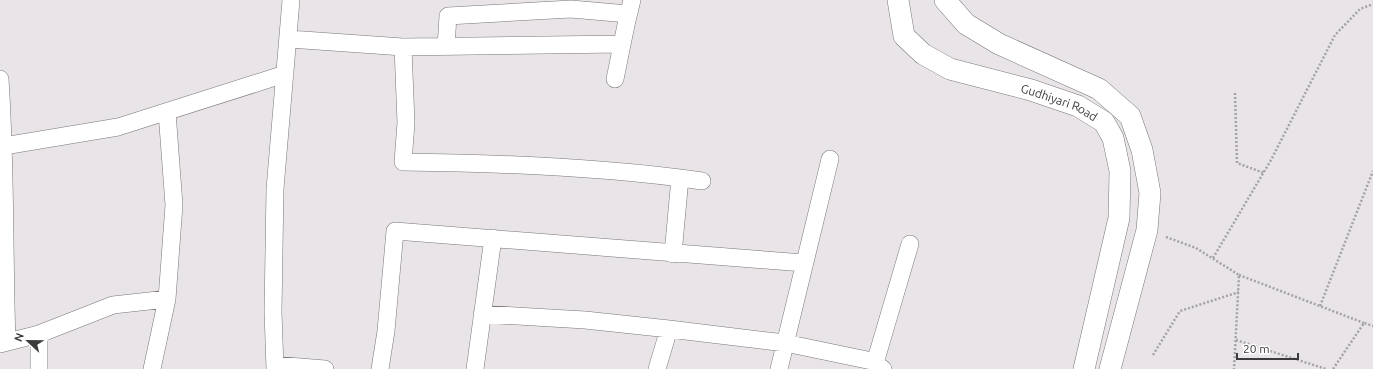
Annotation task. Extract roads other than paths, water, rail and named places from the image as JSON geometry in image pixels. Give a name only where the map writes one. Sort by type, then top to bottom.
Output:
[{"type":"street","points":[[291,0],[289,39],[275,189],[273,312],[275,367],[325,369]]},
{"type":"street","name":"Gudhiyari Road","points":[[898,0],[904,36],[923,54],[950,69],[1031,90],[1078,106],[1104,122],[1113,138],[1120,172],[1119,218],[1084,369]]},
{"type":"street","name":"Gudhiyari Road","points":[[945,0],[966,24],[999,44],[1099,89],[1130,116],[1142,150],[1150,193],[1147,224],[1110,369]]},
{"type":"street","points":[[446,47],[448,16],[630,7],[615,79]]},
{"type":"street","points":[[289,39],[403,47],[622,44]]},
{"type":"street","points":[[403,47],[406,123],[404,162],[539,167],[702,181]]},
{"type":"street","points":[[4,146],[118,127],[285,74]]},
{"type":"street","points":[[0,79],[4,146],[2,193],[4,343],[39,334],[113,304],[167,299]]},
{"type":"street","points":[[152,369],[167,299],[174,205],[167,112]]},
{"type":"street","points":[[779,369],[830,159]]},
{"type":"street","points":[[673,254],[680,178]]},
{"type":"street","points":[[1119,218],[1147,224]]},
{"type":"street","points":[[380,369],[390,292],[395,231],[604,246],[673,254],[804,263]]},
{"type":"street","points":[[476,369],[493,238]]},
{"type":"street","points":[[482,314],[585,320],[669,328],[785,343],[872,361],[879,366],[910,244]]},
{"type":"street","points":[[658,369],[669,328]]},
{"type":"street","points":[[39,334],[39,369]]}]
